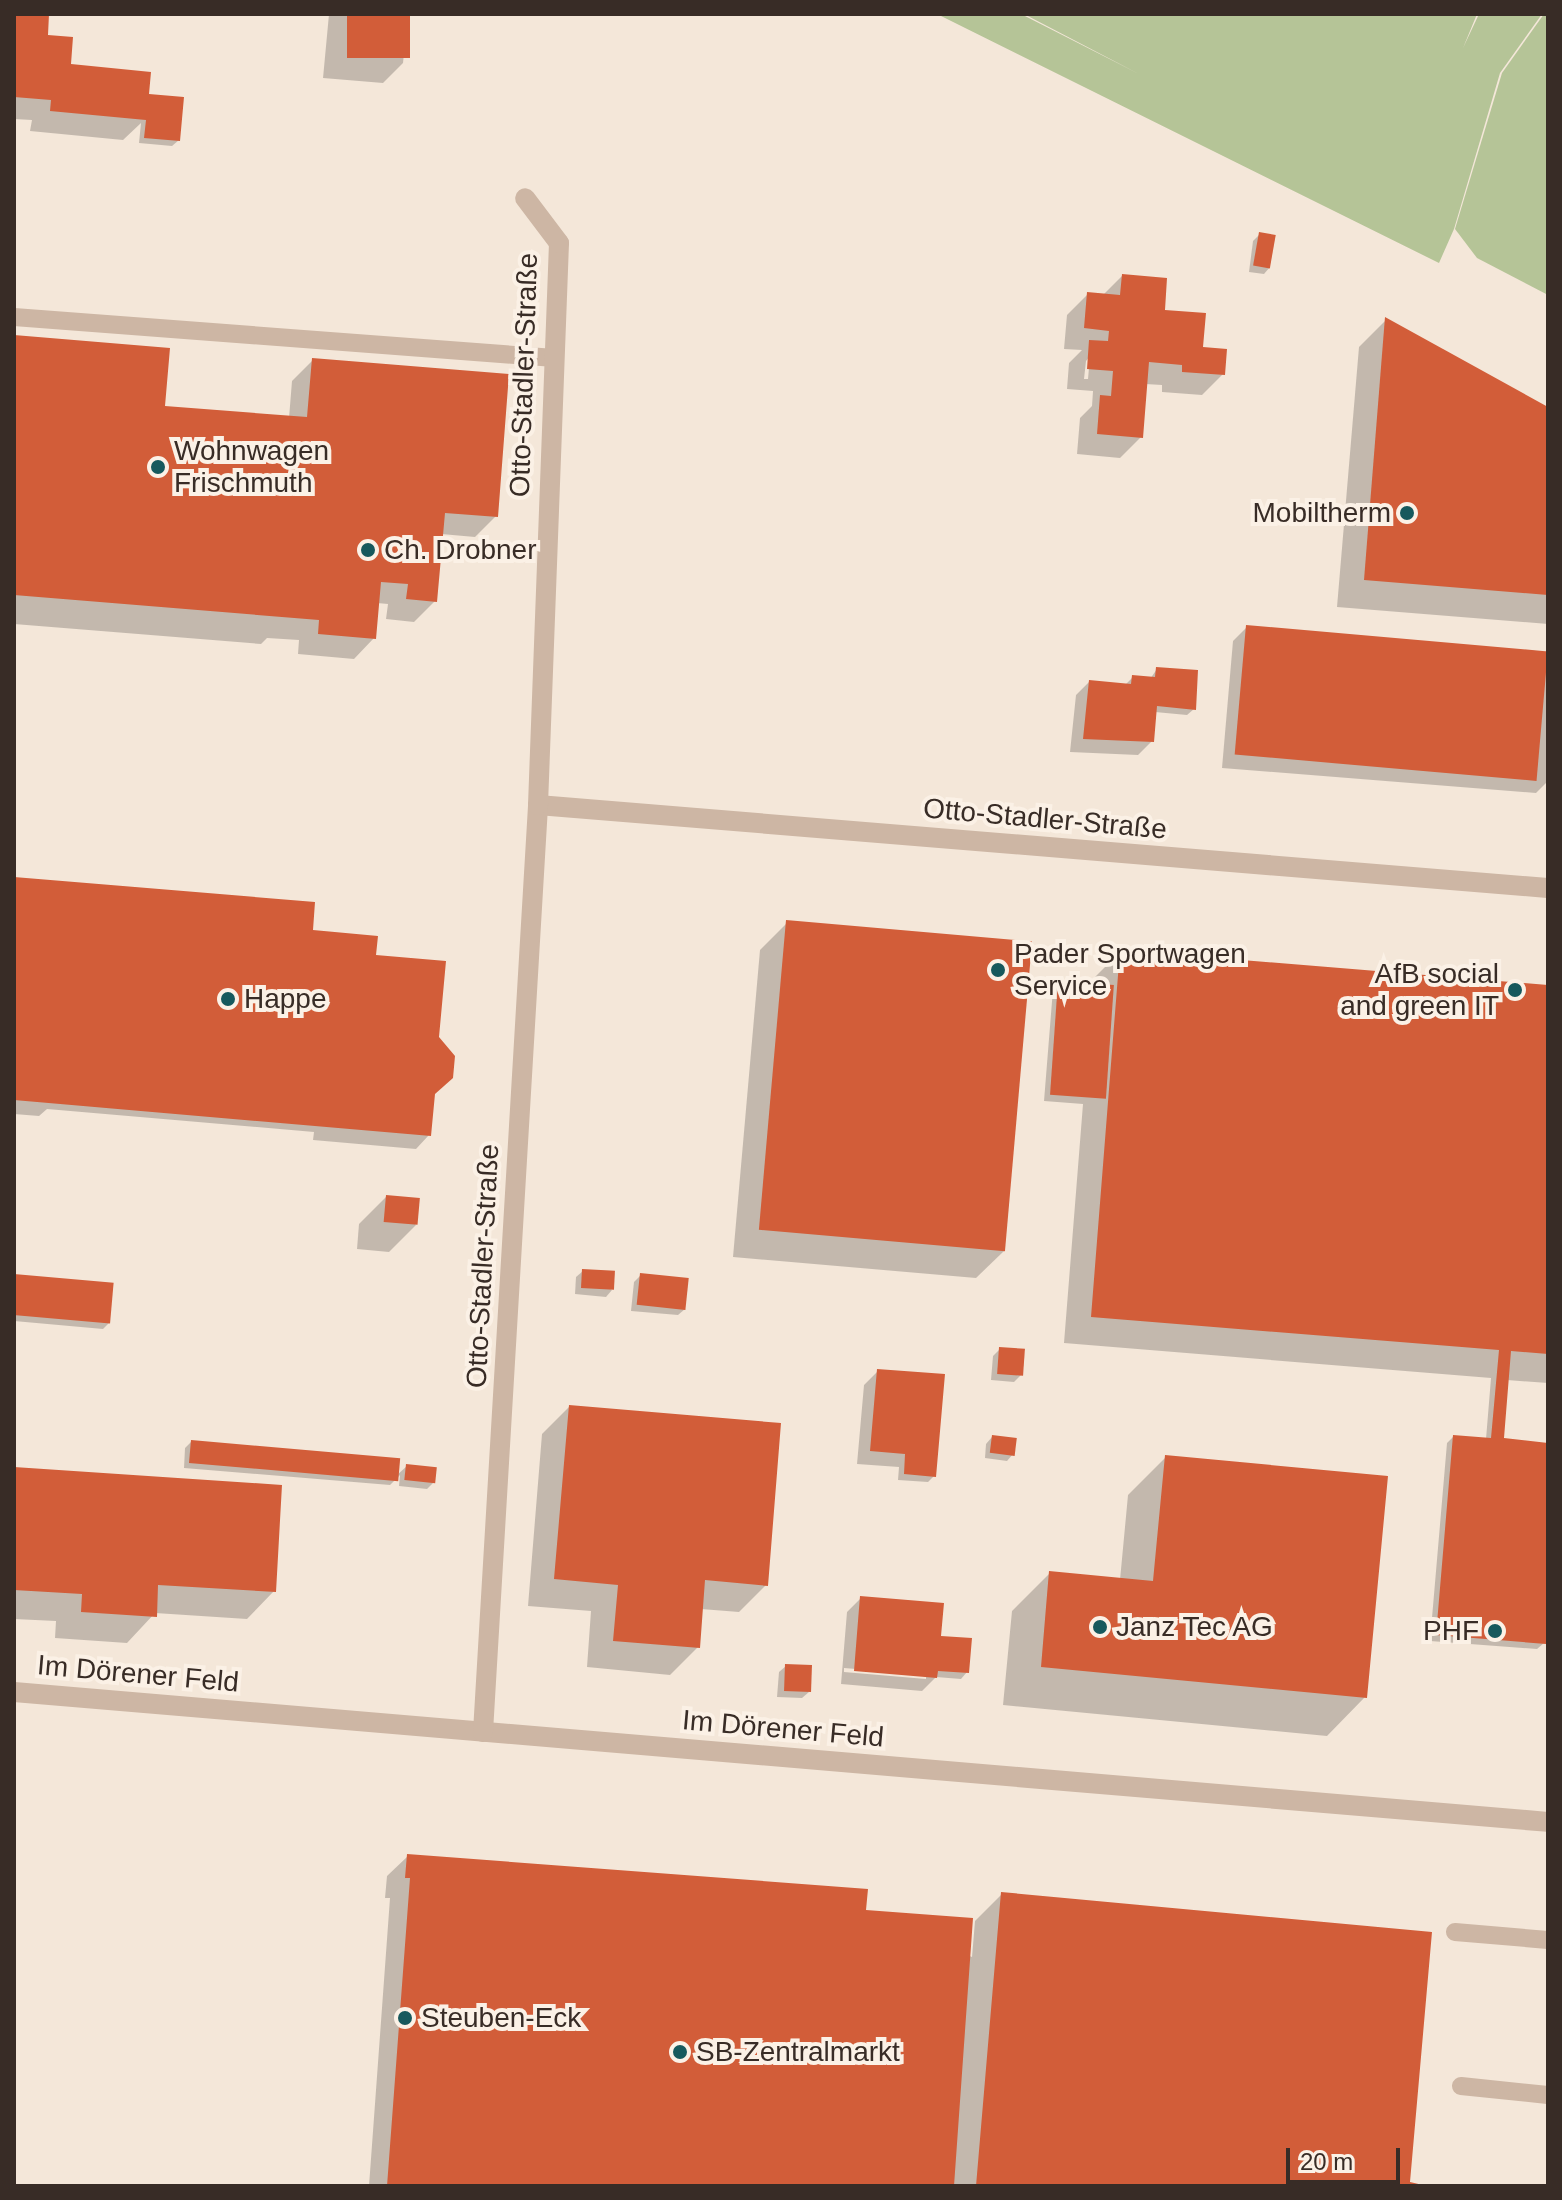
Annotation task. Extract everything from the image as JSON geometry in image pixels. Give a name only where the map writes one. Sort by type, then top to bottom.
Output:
[{"type":"street","name":"Otto-Stadler-Straße","points":[[483,1732],[538,805],[559,243],[525,198]]},
{"type":"street","name":"Otto-Stadler-Straße","points":[[538,805],[1548,888]]},
{"type":"street","name":"Im Dörener Feld","points":[[14,1692],[1548,1822]]},
{"type":"lane","points":[[14,317],[554,358]]},
{"type":"lane","points":[[1455,1932],[1548,1940]]},
{"type":"lane","points":[[1461,2086],[1548,2095]]},
{"type":"green space","points":[[937,14],[1021,14],[1139,74],[1024,14],[1477,14],[1463,48],[1479,14],[1542,14],[1500,73],[1454,229],[1439,263]]},
{"type":"green space","points":[[1544,14],[1548,14],[1548,295],[1477,258],[1455,229],[1502,73]]},
{"type":"building","points":[[14,14],[49,14],[48,35],[73,37],[71,64],[151,72],[149,94],[184,97],[180,141],[144,138],[146,120],[50,111],[51,100],[14,97]]},
{"type":"building","points":[[347,14],[410,14],[410,58],[347,58]]},
{"type":"building","points":[[1259,232],[1276,235],[1270,268],[1253,265]]},
{"type":"building","points":[[1122,274],[1167,278],[1165,310],[1206,313],[1203,347],[1227,349],[1225,375],[1182,372],[1182,365],[1149,362],[1143,438],[1097,434],[1100,395],[1111,396],[1113,371],[1087,369],[1089,340],[1108,341],[1109,331],[1084,328],[1087,292],[1120,295]]},
{"type":"building","points":[[1385,317],[1548,407],[1548,595],[1364,580]]},
{"type":"building","points":[[14,335],[170,348],[165,406],[307,417],[312,358],[509,374],[498,517],[445,513],[437,602],[406,599],[408,584],[381,582],[376,639],[318,634],[319,620],[14,595]]},
{"type":"building","points":[[1246,625],[1548,651],[1537,781],[1235,755]]},
{"type":"building","points":[[1156,667],[1198,670],[1196,710],[1157,706],[1154,742],[1083,739],[1089,680],[1131,684],[1132,675],[1155,677]]},
{"type":"building","name":"Happe","points":[[14,877],[315,902],[313,930],[378,936],[376,955],[446,961],[439,1037],[455,1056],[453,1078],[435,1094],[431,1136],[14,1100]]},
{"type":"building","points":[[786,920],[1032,942],[1005,1251],[759,1230]]},
{"type":"building","points":[[1120,950],[1548,985],[1548,1354],[1511,1351],[1504,1438],[1548,1443],[1546,1644],[1436,1635],[1453,1435],[1491,1438],[1499,1350],[1091,1317]]},
{"type":"building","points":[[1058,981],[1114,985],[1106,1099],[1050,1095]]},
{"type":"building","points":[[386,1195],[420,1198],[418,1225],[384,1222]]},
{"type":"building","points":[[582,1269],[615,1271],[614,1290],[581,1288]]},
{"type":"building","points":[[640,1273],[689,1278],[685,1310],[637,1305]]},
{"type":"building","points":[[14,1274],[114,1283],[110,1324],[14,1315]]},
{"type":"building","points":[[999,1347],[1025,1349],[1023,1376],[997,1374]]},
{"type":"building","points":[[877,1369],[945,1374],[936,1477],[904,1474],[905,1454],[870,1451]]},
{"type":"building","points":[[569,1405],[781,1423],[768,1586],[705,1580],[700,1648],[613,1641],[618,1585],[554,1579]]},
{"type":"building","points":[[992,1435],[1017,1438],[1015,1456],[990,1453]]},
{"type":"building","points":[[191,1440],[400,1458],[398,1481],[189,1463]]},
{"type":"building","points":[[1165,1455],[1388,1476],[1367,1698],[1041,1667],[1049,1571],[1153,1581]]},
{"type":"building","points":[[406,1464],[437,1467],[435,1483],[404,1480]]},
{"type":"building","points":[[14,1467],[282,1485],[276,1592],[158,1585],[157,1617],[81,1612],[82,1594],[14,1590]]},
{"type":"building","points":[[860,1596],[944,1603],[941,1636],[972,1638],[969,1673],[938,1671],[937,1678],[854,1671]]},
{"type":"building","points":[[785,1664],[812,1665],[811,1692],[784,1691]]},
{"type":"building","name":"SB-Zentralmarkt","points":[[407,1854],[868,1889],[866,1910],[973,1918],[954,2186],[387,2186],[410,1878],[405,1878]]},
{"type":"building","points":[[1001,1892],[1432,1932],[1410,2182],[1427,2186],[976,2186]]},
{"type":"place","name":"Wohnwagen Frischmuth","points":[[158,467]]},
{"type":"place","name":"Mobiltherm","points":[[1407,513]]},
{"type":"place","name":"Ch. Drobner","points":[[368,550]]},
{"type":"place","name":"Pader Sportwagen Service","points":[[998,970]]},
{"type":"place","name":"AfB social and green IT","points":[[1515,990]]},
{"type":"place","name":"Happe","points":[[228,999]]},
{"type":"place","name":"Janz Tec AG","points":[[1100,1627]]},
{"type":"place","name":"PHF","points":[[1495,1631]]},
{"type":"place","name":"Steuben-Eck","points":[[405,2018]]},
{"type":"place","name":"SB-Zentralmarkt","points":[[680,2052]]}]
